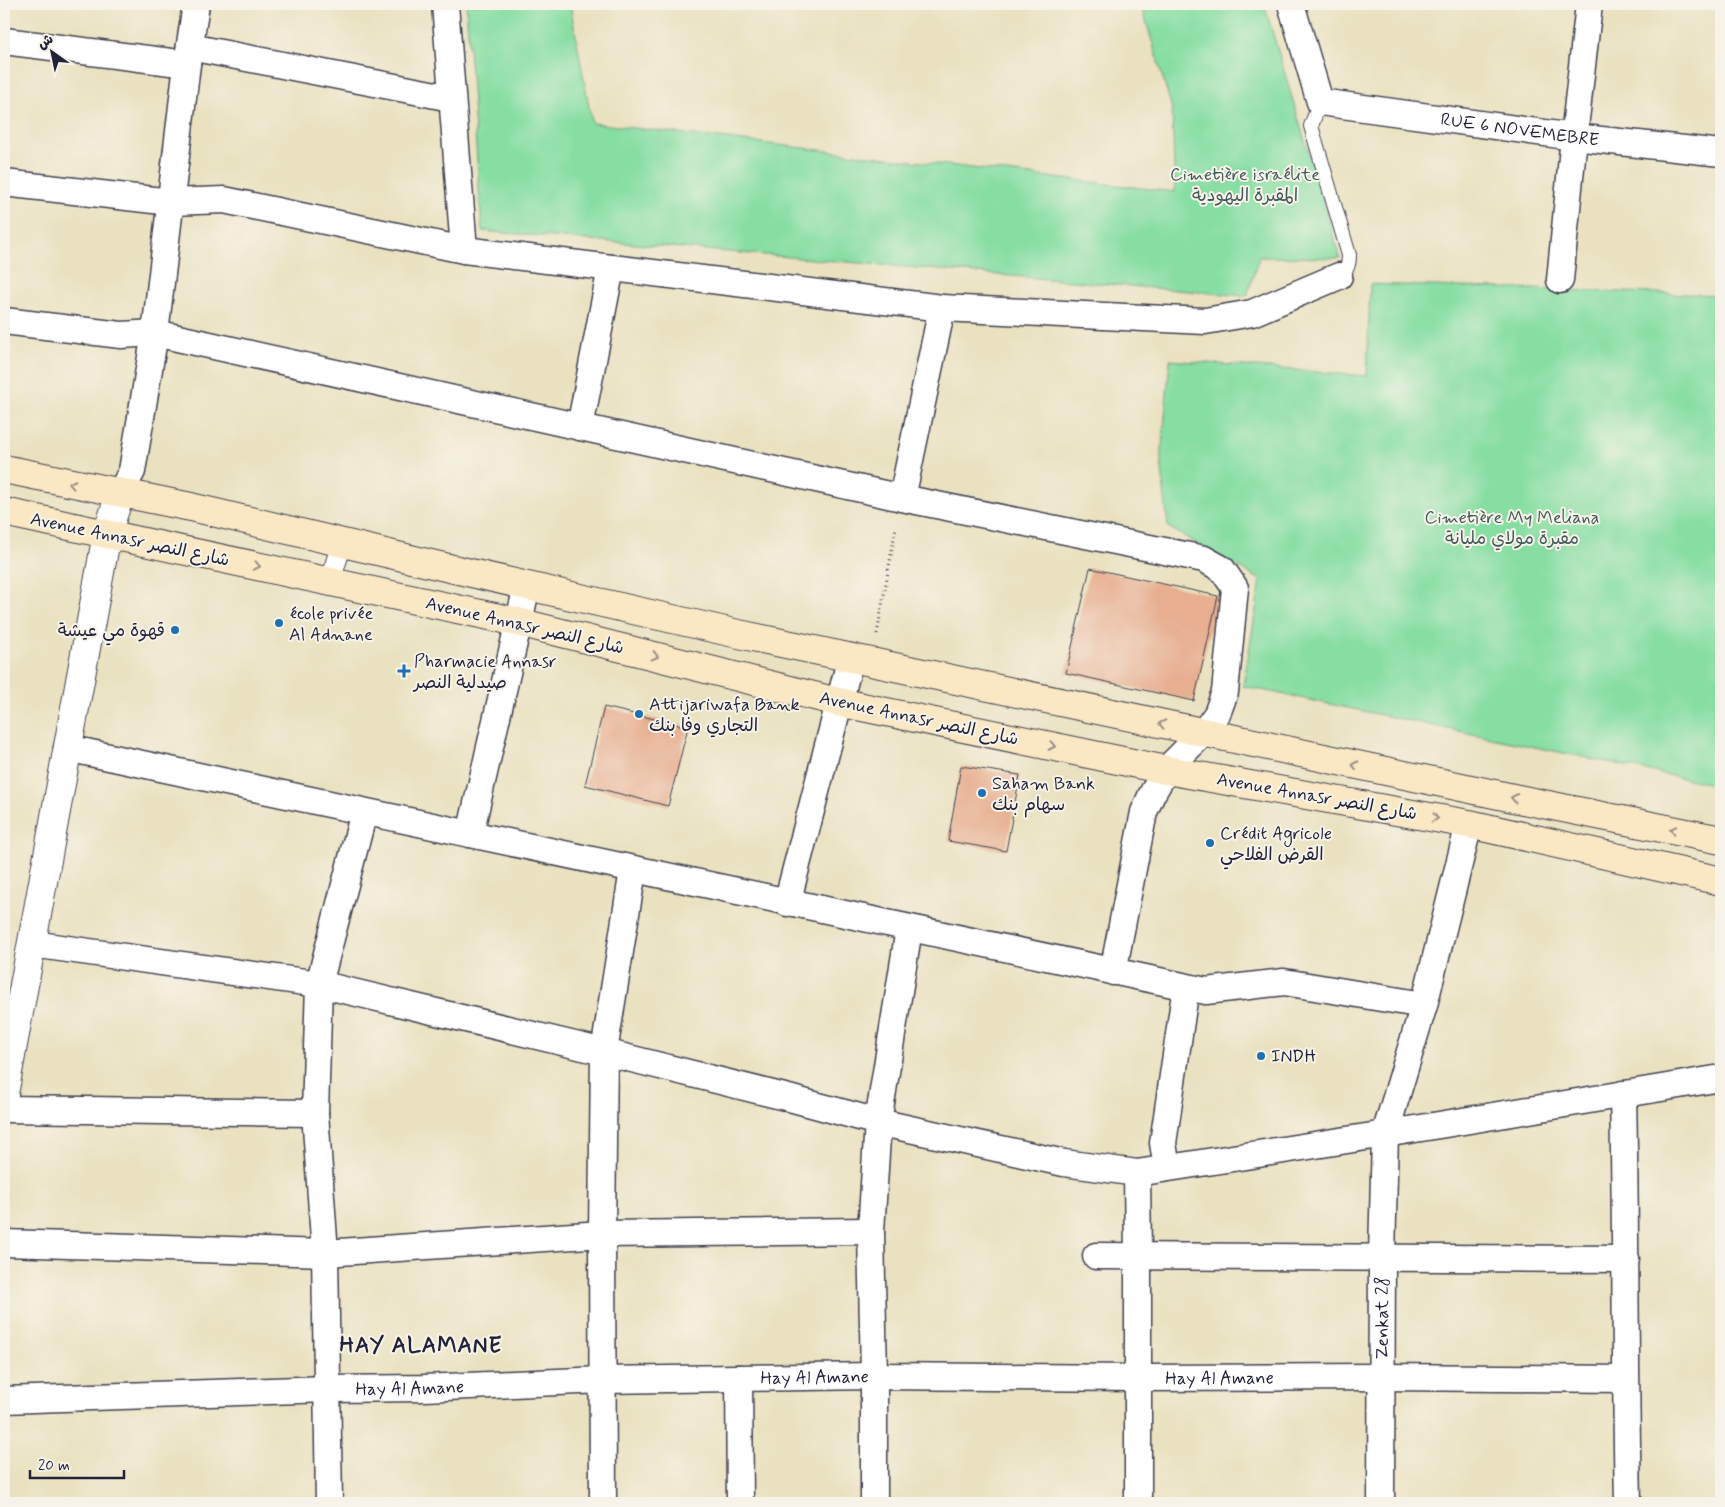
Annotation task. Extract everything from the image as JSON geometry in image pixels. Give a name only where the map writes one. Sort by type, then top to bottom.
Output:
[{"type":"main road","name":"Avenue Annasr شارع النصر","points":[[4,470],[191,507],[734,633],[1203,733],[1721,840]]},
{"type":"main road","name":"Avenue Annasr شارع النصر","points":[[4,512],[518,622],[838,702],[1166,770],[1469,824],[1721,882]]},
{"type":"street","points":[[4,1094],[107,534],[120,494],[132,471],[155,333],[188,55],[196,4]]},
{"type":"street","points":[[445,4],[464,250]]},
{"type":"street","points":[[1291,4],[1320,102]]},
{"type":"street","points":[[1560,280],[1589,4]]},
{"type":"street","points":[[4,41],[188,55],[451,98]]},
{"type":"street","name":"RUE 6 NOVEMEBRE","points":[[1320,102],[1574,137],[1721,153]]},
{"type":"street","points":[[4,183],[171,202],[224,200],[464,250],[942,308],[1205,321],[1252,313],[1340,276]]},
{"type":"street","points":[[580,427],[610,268]]},
{"type":"street","points":[[902,498],[942,308]]},
{"type":"street","points":[[4,321],[121,335],[155,333],[902,498],[1204,559],[1222,569],[1235,588],[1225,692],[1217,714],[1203,733],[1166,770],[1144,812],[1113,972]]},
{"type":"street","points":[[330,581],[342,543]]},
{"type":"street","points":[[470,834],[527,586]]},
{"type":"street","points":[[787,902],[838,702],[861,659]]},
{"type":"street","points":[[67,748],[1186,988],[1206,991],[1284,982],[1424,1005]]},
{"type":"street","points":[[329,1503],[325,1253],[315,1113],[319,984],[364,812]]},
{"type":"street","name":"Zenkat 28","points":[[1381,1503],[1382,1256],[1385,1134],[1424,1005],[1469,824]]},
{"type":"street","points":[[603,1503],[602,1234],[604,1052],[633,870]]},
{"type":"street","points":[[874,1503],[871,1231],[878,1122],[909,929]]},
{"type":"street","points":[[32,944],[319,984],[604,1052],[878,1122],[1064,1163],[1137,1172],[1385,1134],[1721,1078]]},
{"type":"street","points":[[1167,1168],[1163,1142],[1186,988]]},
{"type":"street","points":[[1623,1094],[1628,1503]]},
{"type":"street","points":[[4,1109],[315,1113]]},
{"type":"street","points":[[1137,1172],[1138,1503]]},
{"type":"street","points":[[4,1243],[325,1253],[602,1234],[871,1231]]},
{"type":"street","points":[[1096,1256],[1382,1256],[1626,1259]]},
{"type":"street","name":"Hay Al Amane","points":[[4,1400],[328,1389],[424,1388],[602,1380],[874,1376],[1625,1379]]},
{"type":"street","points":[[739,1378],[740,1503]]},
{"type":"lane","points":[[1320,102],[1311,126],[1349,255],[1348,267],[1340,276]]},
{"type":"path","points":[[861,659],[902,498]]},
{"type":"green space","name":"Cimetière israélite المقبرة اليهودية","points":[[466,4],[570,4],[592,123],[1175,192],[1172,109],[1141,4],[1264,4],[1340,258],[1259,257],[1247,296],[482,231]]},
{"type":"green space","name":"Cimetière My Meliana مقبرة مولاي مليانة","points":[[1370,284],[1721,295],[1721,786],[1243,686],[1261,580],[1168,527],[1161,461],[1170,360],[1367,376]]},
{"type":"building","points":[[1090,568],[1218,596],[1194,701],[1066,673]]},
{"type":"building","points":[[604,707],[688,727],[668,806],[585,785]]},
{"type":"building","points":[[961,766],[1020,775],[1006,851],[948,841]]},
{"type":"place","name":"école privée Al Adnane","points":[[279,623]]},
{"type":"place","name":"قهوة مي عيشة","points":[[175,630]]},
{"type":"place","name":"Pharmacie Annasr صيدلية النصر","points":[[404,671]]},
{"type":"place","name":"Attijariwafa Bank التجاري وفا بنك","points":[[639,714]]},
{"type":"place","name":"Saham Bank سهام بنك","points":[[982,793]]},
{"type":"place","name":"Crédit Agricole القرض الفلاحي","points":[[1210,843]]},
{"type":"place","name":"INDH","points":[[1261,1056]]},
{"type":"district","name":"HAY ALAMANE","points":[[421,1344]]}]
